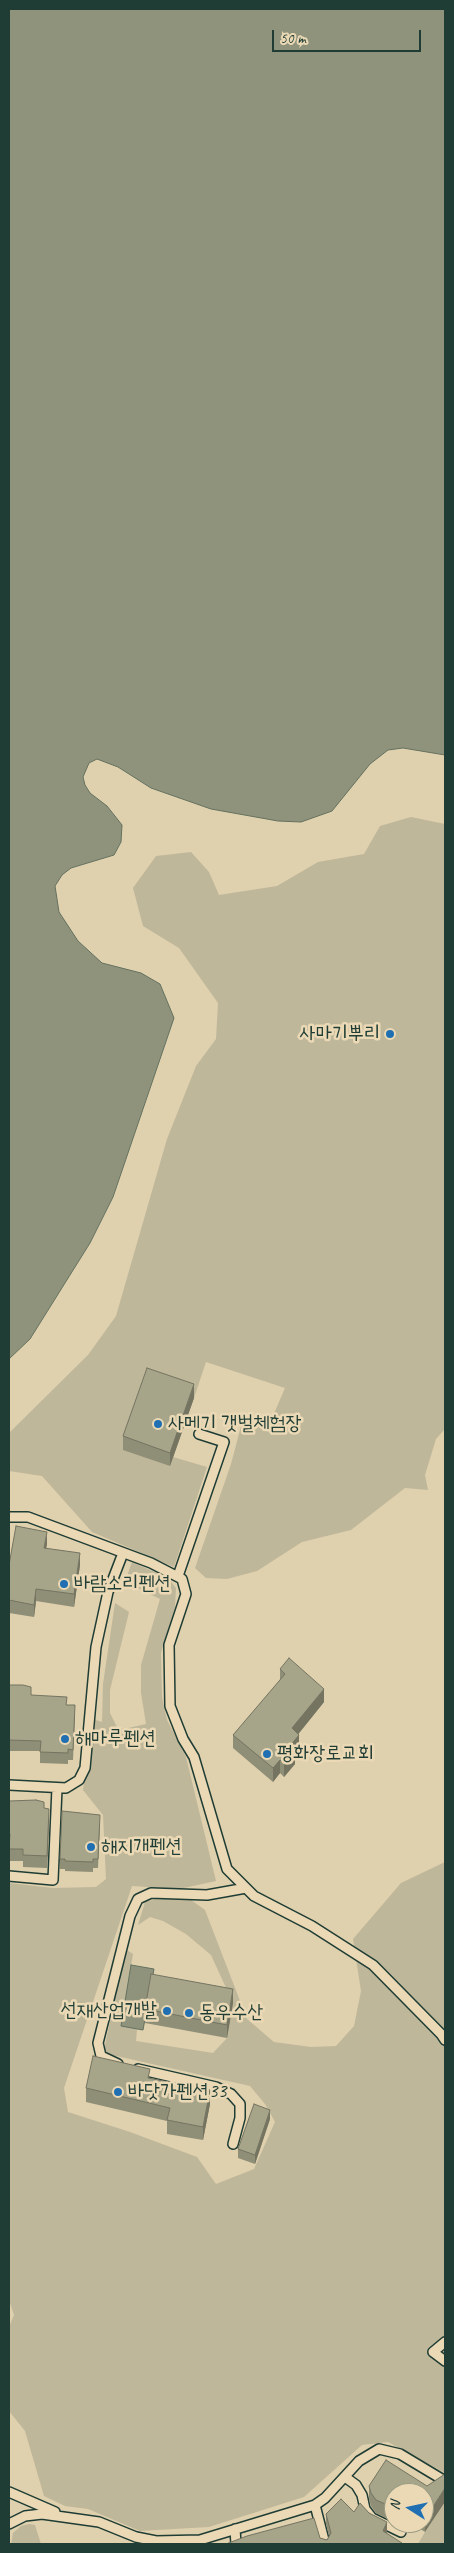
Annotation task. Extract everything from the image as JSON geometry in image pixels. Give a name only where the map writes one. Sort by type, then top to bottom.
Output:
[{"type":"lane","points":[[178,1576],[224,1442],[199,1434]]},
{"type":"lane","points":[[9,1517],[28,1517],[123,1553],[182,1578],[186,1594],[169,1644],[170,1706],[183,1739],[194,1757],[227,1869],[254,1896],[312,1926],[374,1965],[445,2040]]},
{"type":"lane","points":[[9,1785],[66,1788],[79,1780],[85,1768],[96,1647],[108,1592],[123,1553]]},
{"type":"lane","points":[[9,1876],[53,1880],[57,1788]]},
{"type":"lane","points":[[233,2144],[240,2118],[240,2104],[231,2094],[216,2087],[118,2064],[101,2056],[98,2043],[130,1916],[138,1899],[151,1893],[207,1894],[246,1888]]},
{"type":"lane","points":[[445,2342],[433,2352],[445,2361]]},
{"type":"lane","points":[[9,2524],[25,2516],[42,2514],[67,2516],[99,2522],[143,2541],[193,2540],[315,2505],[359,2461],[379,2449],[400,2454],[445,2481]]},
{"type":"lane","points":[[345,2477],[356,2486],[362,2495],[365,2509],[372,2518],[384,2524]]},
{"type":"lane","points":[[9,2492],[30,2503],[67,2516]]},
{"type":"lane","points":[[315,2505],[325,2544]]},
{"type":"lane","points":[[235,2529],[236,2544]]},
{"type":"shaded area","points":[[9,9],[445,9],[445,755],[403,748],[388,750],[370,764],[332,811],[301,822],[278,821],[211,809],[151,788],[118,767],[97,759],[89,763],[83,777],[85,785],[90,793],[107,806],[122,825],[121,842],[114,855],[71,868],[62,875],[55,886],[59,912],[78,941],[102,963],[141,973],[160,984],[174,1018],[113,1197],[90,1243],[30,1339],[9,1359]]},
{"type":"shaded area","points":[[411,817],[445,824],[445,1429],[436,1439],[425,1475],[428,1490],[405,1488],[351,1530],[302,1542],[257,1571],[227,1579],[206,1578],[195,1568],[231,1464],[244,1415],[270,1423],[285,1388],[206,1362],[194,1398],[147,1381],[170,1466],[173,1457],[207,1467],[174,1567],[92,1532],[42,1476],[9,1471],[9,1433],[88,1355],[116,1316],[167,1139],[196,1066],[216,1039],[218,1003],[179,948],[143,926],[133,888],[156,856],[191,852],[209,872],[219,895],[277,886],[318,862],[364,854],[380,826]]},
{"type":"shaded area","points":[[132,1562],[168,1578],[176,1588],[175,1607],[161,1653],[162,1697],[167,1720],[186,1757],[216,1881],[179,1889],[132,1886],[64,2088],[68,2112],[130,2132],[197,2157],[216,2184],[254,2169],[275,2122],[265,2104],[250,2086],[112,2055],[104,2050],[125,1949],[133,1954],[121,2025],[137,2029],[136,2041],[213,2053],[227,2038],[233,2003],[211,1955],[186,1934],[163,1921],[150,1917],[138,1925],[145,1902],[163,1897],[191,1900],[205,1910],[247,2019],[274,2042],[311,2047],[336,2046],[354,2026],[361,1991],[353,1939],[401,1883],[445,1862],[445,2473],[388,2442],[362,2445],[304,2497],[209,2527],[140,2531],[88,2509],[65,2506],[44,2496],[25,2431],[9,2411],[9,2327],[14,2315],[9,2300],[9,1883],[53,1888],[96,1887],[106,1879],[103,1815],[83,1790],[92,1719],[102,1722],[103,1684],[115,1603],[129,1612],[110,1690],[110,1713],[117,1727],[124,1729],[146,1724],[141,1693],[141,1665],[160,1599],[125,1582]]},
{"type":"shaded area","points":[[131,1965],[154,1969],[143,2030],[121,2026]]},
{"type":"shaded area","points":[[445,2502],[445,2544],[418,2544],[424,2533],[434,2533],[434,2518]]},
{"type":"shaded area","points":[[35,2525],[41,2544],[11,2544],[13,2533],[21,2526]]},
{"type":"building","name":"사메기 갯벌체험장","points":[[147,1368],[194,1384],[170,1453],[123,1436]]},
{"type":"building","points":[[16,1526],[47,1532],[44,1548],[80,1553],[74,1594],[36,1589],[34,1605],[9,1600],[9,1565]]},
{"type":"building","points":[[289,1658],[324,1689],[292,1728],[299,1735],[290,1746],[295,1750],[284,1763],[280,1760],[273,1768],[233,1735],[285,1674],[280,1669]]},
{"type":"building","points":[[9,1685],[31,1687],[31,1695],[67,1697],[66,1705],[75,1705],[73,1750],[68,1749],[68,1753],[40,1752],[41,1741],[9,1740]]},
{"type":"building","points":[[36,1800],[44,1802],[44,1808],[49,1809],[47,1856],[23,1855],[23,1849],[9,1849],[9,1801]]},
{"type":"building","name":"해지개펜션","points":[[62,1811],[100,1815],[98,1859],[93,1859],[93,1862],[65,1861],[65,1859],[60,1859]]},
{"type":"building","name":"동우수산","points":[[151,1974],[233,1989],[227,2025],[145,2009]]},
{"type":"building","points":[[93,2056],[150,2069],[148,2078],[210,2090],[203,2127],[167,2120],[170,2108],[86,2088]]},
{"type":"building","points":[[254,2104],[270,2110],[255,2155],[238,2149]]},
{"type":"building","points":[[386,2460],[422,2483],[384,2483],[384,2504],[376,2500],[369,2486]]},
{"type":"building","points":[[445,2474],[445,2488],[434,2505],[434,2483],[432,2483]]},
{"type":"building","points":[[341,2499],[354,2512],[360,2503],[369,2513],[384,2520],[384,2533],[402,2544],[226,2544],[247,2536],[314,2518],[320,2538],[327,2540],[331,2533],[326,2514]]},
{"type":"place","name":"사마기뿌리","points":[[390,1034]]},
{"type":"place","name":"사메기 갯벌체험장","points":[[158,1424]]},
{"type":"place","name":"바람소리펜션","points":[[64,1584]]},
{"type":"place","name":"해마루펜션","points":[[65,1739]]},
{"type":"place","name":"평화장로교회","points":[[267,1754]]},
{"type":"place","name":"해지개펜션","points":[[91,1847]]},
{"type":"place","name":"선재산업개발","points":[[167,2011]]},
{"type":"place","name":"동우수산","points":[[189,2013]]},
{"type":"place","name":"바닷가펜션33","points":[[118,2092]]}]
